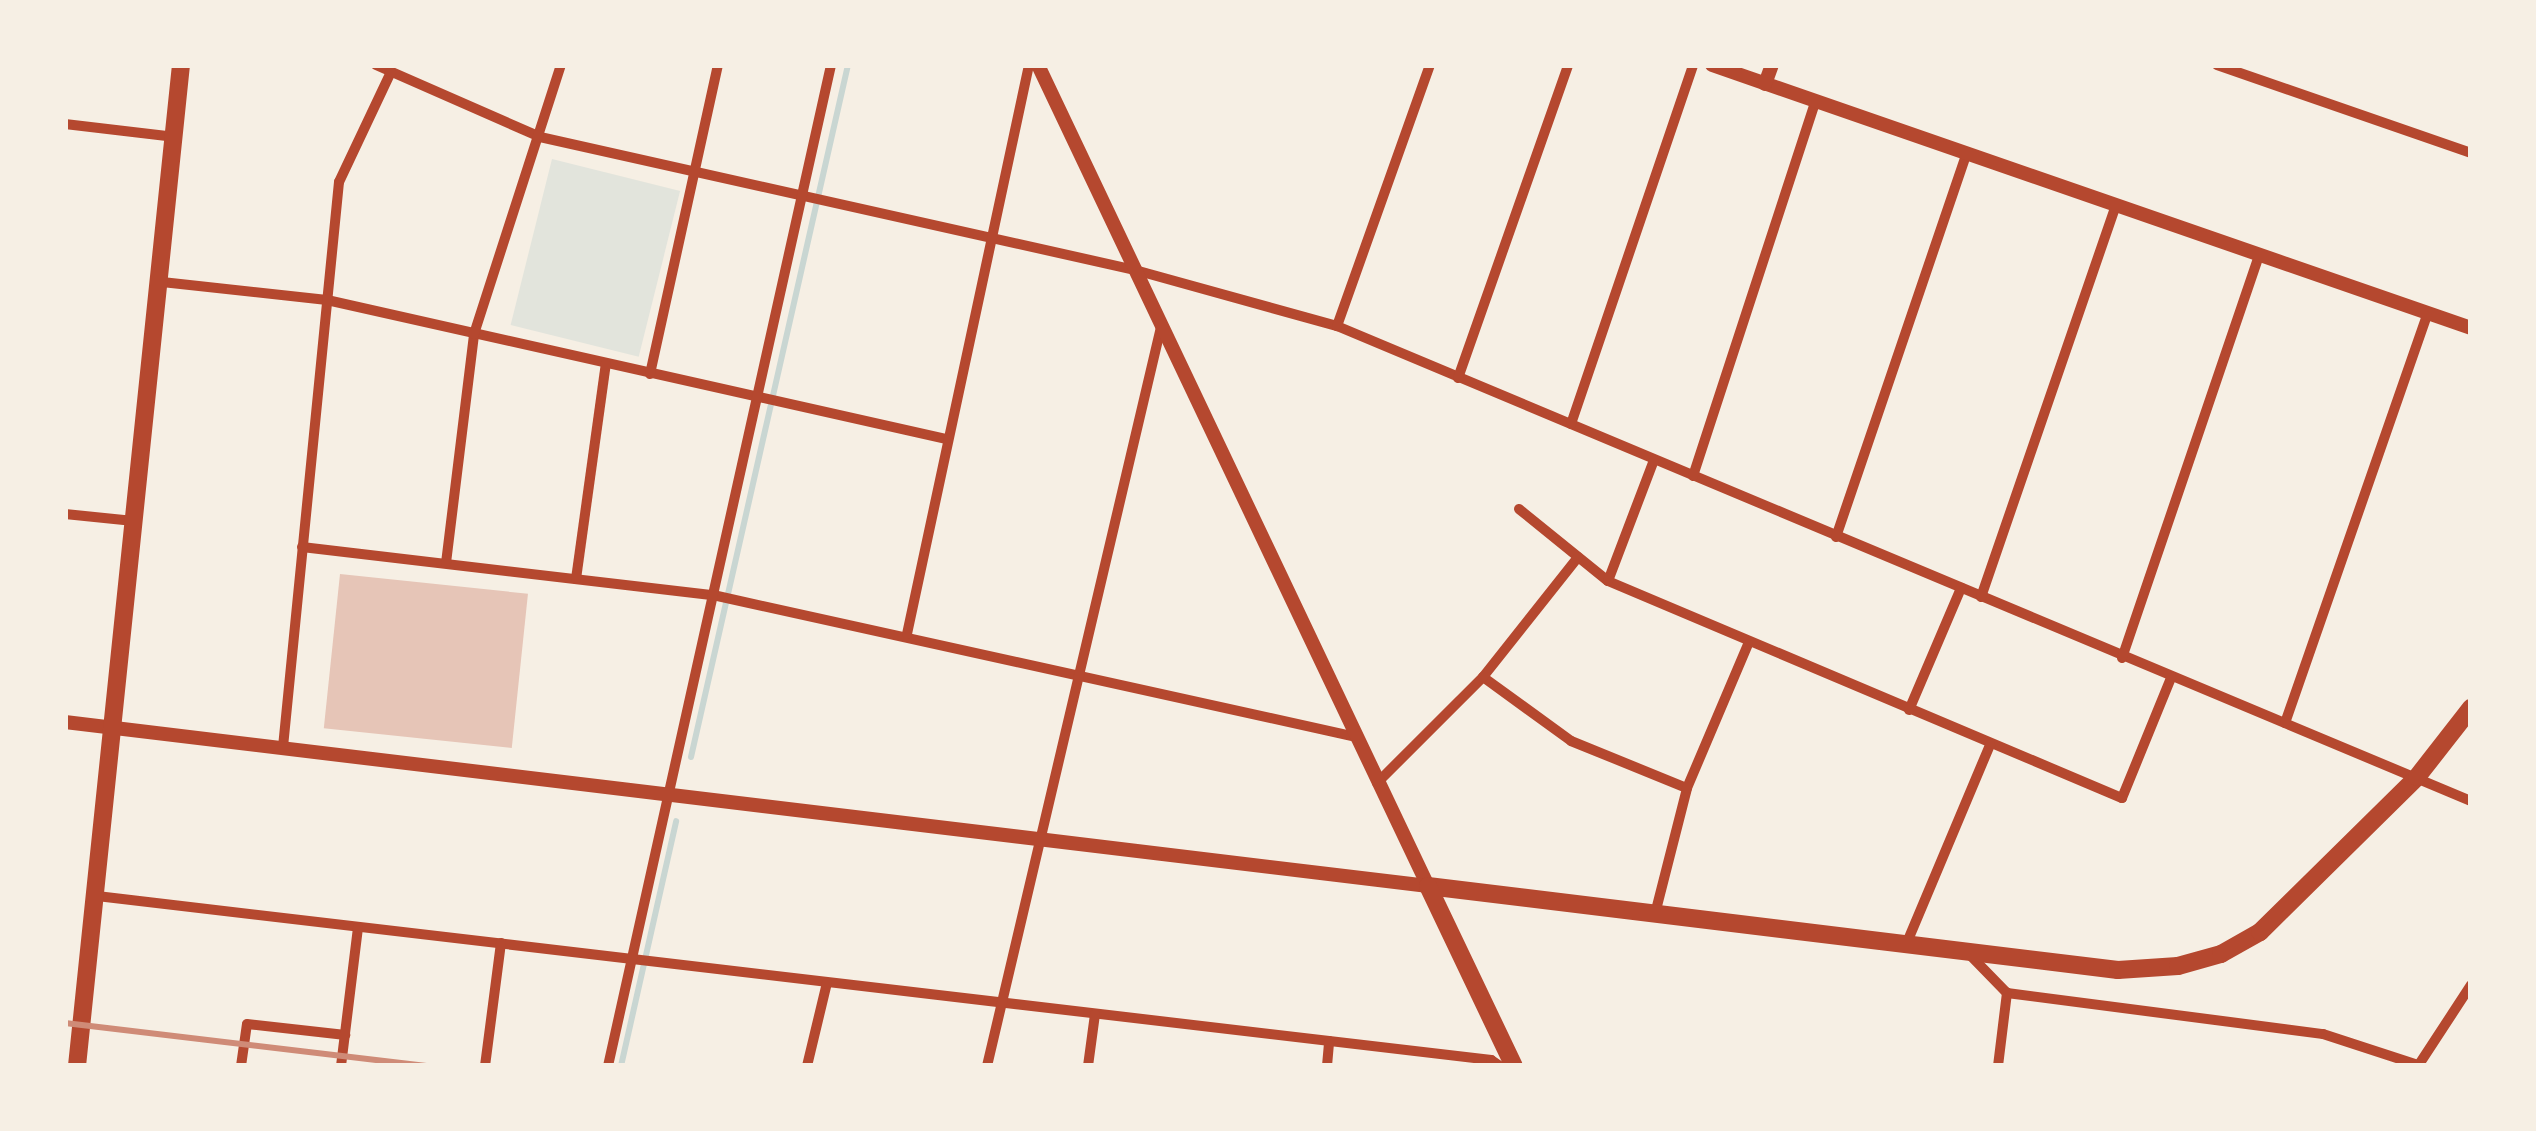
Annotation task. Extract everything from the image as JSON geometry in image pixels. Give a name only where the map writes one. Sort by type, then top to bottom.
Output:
[{"type":"main road","points":[[78,1066],[182,65]]},
{"type":"main road","points":[[1428,886],[1908,940],[2118,970],[2178,966],[2221,954],[2260,932],[2417,778],[2471,708]]},
{"type":"main road","points":[[1428,886],[1514,1066]]},
{"type":"street","points":[[376,65],[540,137],[693,176],[992,243],[1135,270],[1337,326],[2471,801]]},
{"type":"street","points":[[446,563],[474,334],[561,65]]},
{"type":"street","points":[[650,374],[718,65]]},
{"type":"street","points":[[608,1066],[831,65]]},
{"type":"street","points":[[906,634],[1029,65]]},
{"type":"street","points":[[1038,65],[1376,784],[1428,886]]},
{"type":"street","points":[[1337,326],[1430,65]]},
{"type":"street","points":[[1458,378],[1568,65]]},
{"type":"street","points":[[1572,424],[1693,65]]},
{"type":"street","points":[[1712,65],[2471,328]]},
{"type":"street","points":[[1766,84],[1772,65]]},
{"type":"street","points":[[2217,65],[2471,153]]},
{"type":"street","points":[[283,747],[339,182],[391,72]]},
{"type":"street","points":[[1694,476],[1816,103]]},
{"type":"street","points":[[65,124],[174,136]]},
{"type":"street","points":[[1836,537],[1966,155]]},
{"type":"street","points":[[1981,597],[2116,206]]},
{"type":"street","points":[[2122,658],[2259,255]]},
{"type":"street","points":[[162,282],[327,300],[946,440]]},
{"type":"street","points":[[2285,723],[2428,313]]},
{"type":"street","points":[[987,1066],[1162,323]]},
{"type":"street","points":[[576,578],[606,364]]},
{"type":"street","points":[[1608,582],[1654,460]]},
{"type":"street","points":[[1520,509],[1608,582],[2122,798],[2171,678]]},
{"type":"street","points":[[65,514],[134,522]]},
{"type":"street","points":[[302,547],[711,595],[906,634],[1356,737]]},
{"type":"street","points":[[1376,784],[1483,677],[1578,557]]},
{"type":"street","points":[[1909,710],[1961,588]]},
{"type":"street","points":[[1656,910],[1687,788],[1748,644]]},
{"type":"street","points":[[1483,677],[1571,741],[1687,788]]},
{"type":"street","points":[[65,722],[1041,835],[1428,886]]},
{"type":"street","points":[[1908,940],[1990,745]]},
{"type":"street","points":[[97,896],[1329,1041],[1500,1066]]},
{"type":"street","points":[[341,1066],[358,927]]},
{"type":"street","points":[[484,1066],[501,943]]},
{"type":"street","points":[[1965,949],[2007,993],[2323,1034],[2418,1066],[2471,985]]},
{"type":"street","points":[[807,1066],[827,984]]},
{"type":"street","points":[[1998,1066],[2007,993]]},
{"type":"street","points":[[1088,1066],[1095,1014]]},
{"type":"street","points":[[241,1066],[247,1024],[345,1034]]},
{"type":"street","points":[[1326,1066],[1329,1041]]},
{"type":"shaded area","points":[[552,159],[680,191],[639,357],[511,325]]},
{"type":"building","points":[[340,574],[528,594],[512,748],[324,728]]},
{"type":"waterway","points":[[691,757],[848,65]]},
{"type":"waterway","points":[[621,1066],[676,821]]},
{"type":"railway","points":[[65,1023],[426,1066]]}]
